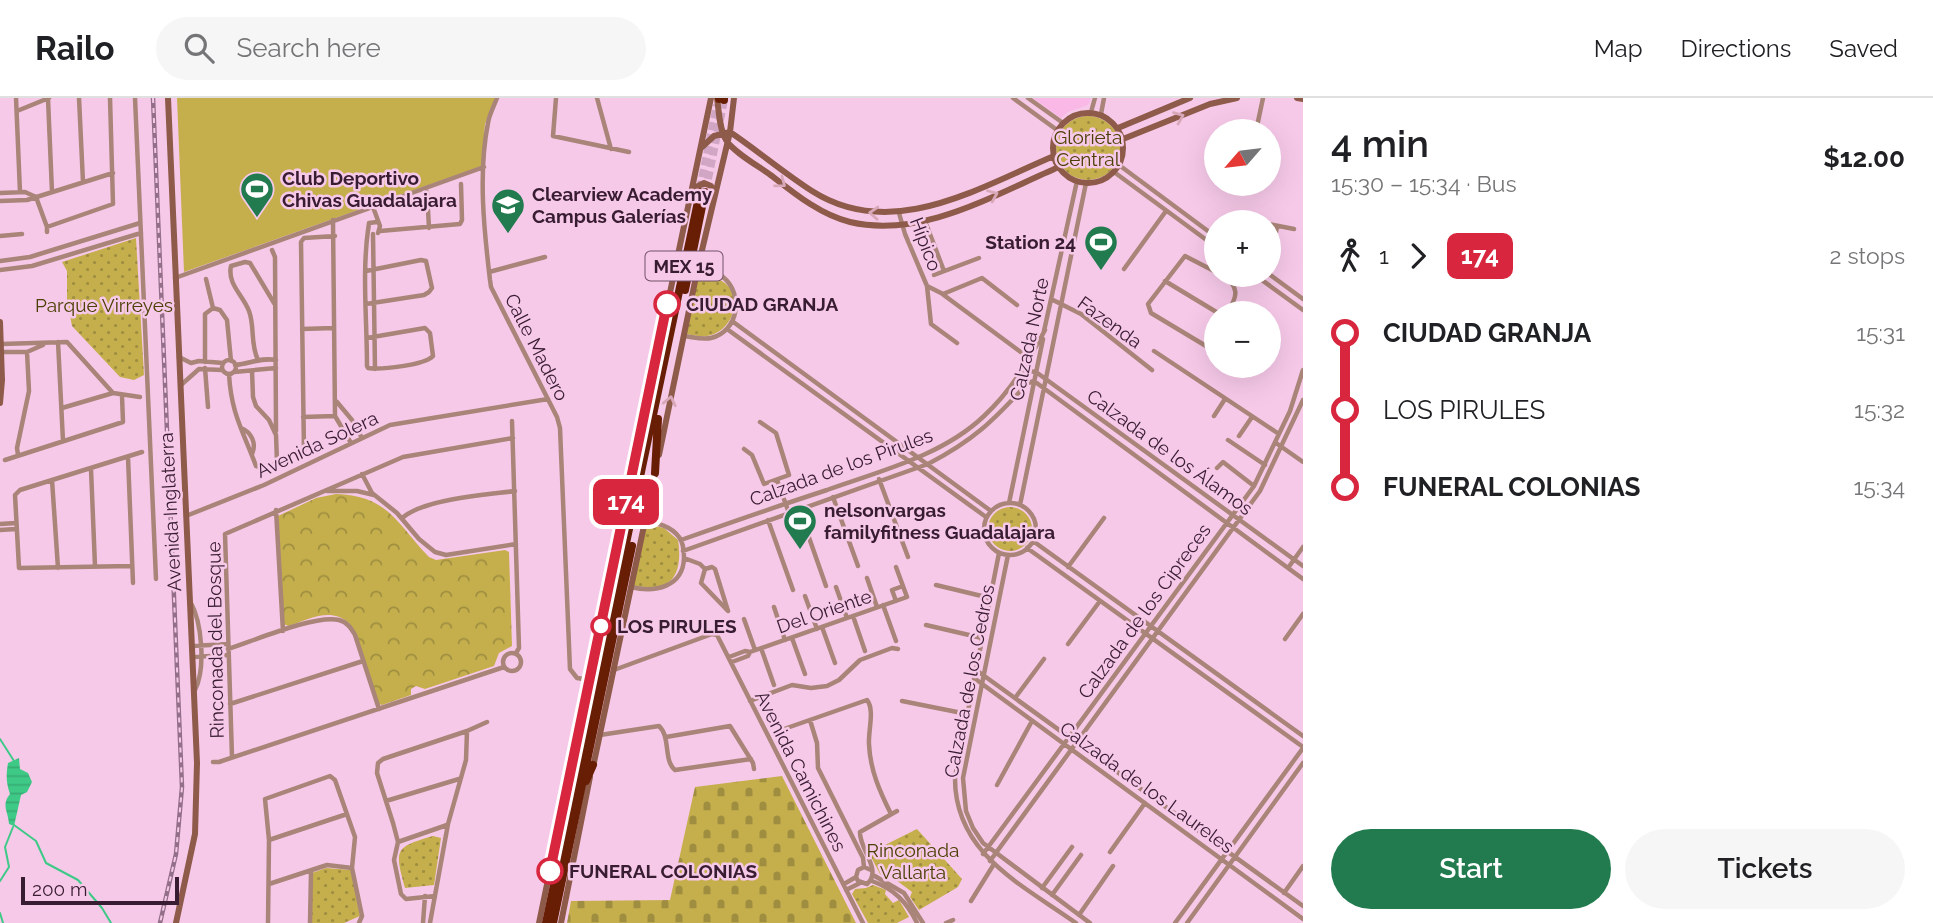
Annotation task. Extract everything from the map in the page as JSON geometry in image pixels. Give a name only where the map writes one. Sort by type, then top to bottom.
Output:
[{"type":"highway","name":"MEX 15","points":[[547,923],[699,192]]},
{"type":"highway","name":"MEX 15","points":[[553,923],[658,419],[699,192]]},
{"type":"highway","points":[[642,423],[665,361]]},
{"type":"highway","points":[[655,473],[658,419]]},
{"type":"highway","points":[[579,797],[593,765]]},
{"type":"highway","points":[[567,828],[568,786]]},
{"type":"street","points":[[16,98],[20,192]]},
{"type":"street","points":[[16,111],[49,98],[52,192]]},
{"type":"street","points":[[79,98],[83,182]]},
{"type":"street","points":[[36,197],[47,230],[113,204],[110,98]]},
{"type":"street","name":"Avenida Inglaterra","points":[[135,98],[156,579]]},
{"type":"street","name":"Avenida Inglaterra","points":[[168,98],[190,600],[197,657],[195,834],[176,923]]},
{"type":"street","name":"Calle Madero","points":[[497,98],[487,124],[483,192],[491,287],[548,398],[560,428],[570,669],[577,678],[590,680]]},
{"type":"street","points":[[556,98],[553,136],[629,152]]},
{"type":"street","points":[[597,98],[611,149]]},
{"type":"street","points":[[1013,98],[1058,130]]},
{"type":"street","points":[[1028,98],[1063,123]]},
{"type":"street","points":[[1091,112],[1095,98]]},
{"type":"street","points":[[1101,114],[1104,98]]},
{"type":"street","points":[[1118,128],[1190,98]]},
{"type":"street","points":[[1123,139],[1210,104],[1237,98]]},
{"type":"street","points":[[1259,119],[1263,98]]},
{"type":"street","points":[[1297,98],[1303,99]]},
{"type":"street","points":[[722,99],[726,132],[814,193],[870,213],[933,207],[1054,156]]},
{"type":"street","points":[[561,923],[698,267],[727,142],[722,99]]},
{"type":"street","points":[[539,923],[642,423],[699,192],[701,148],[722,99]]},
{"type":"street","points":[[1091,112],[1101,114],[1118,128],[1124,148],[1114,172],[1098,182],[1086,183],[1071,179],[1059,167],[1054,156],[1053,147],[1063,123],[1078,114],[1091,112]]},
{"type":"street","points":[[1154,112],[1160,124]]},
{"type":"street","points":[[701,148],[710,138],[726,132]]},
{"type":"street","points":[[727,142],[808,203],[838,218],[869,225],[901,225],[925,221],[962,209],[1059,167]]},
{"type":"street","points":[[1119,165],[1204,228]]},
{"type":"street","points":[[174,278],[484,167]]},
{"type":"street","points":[[1114,172],[1204,238]]},
{"type":"street","points":[[0,201],[27,200],[113,173]]},
{"type":"street","name":"Calzada Norte","points":[[1009,503],[1077,181]]},
{"type":"street","points":[[699,192],[698,186],[704,183],[711,186],[715,196]]},
{"type":"street","name":"Calzada Norte","points":[[1020,505],[1086,183]]},
{"type":"street","points":[[373,234],[380,231],[460,224],[461,184]]},
{"type":"street","points":[[0,193],[20,192],[36,197]]},
{"type":"street","points":[[427,192],[429,228]]},
{"type":"street","points":[[1157,204],[1162,196]]},
{"type":"street","points":[[838,218],[842,205]]},
{"type":"street","points":[[373,207],[380,231]]},
{"type":"street","points":[[366,209],[369,223],[366,271],[367,366],[370,370],[431,359],[433,356],[430,332],[425,328],[367,338]]},
{"type":"street","points":[[1124,269],[1166,211]]},
{"type":"street","name":"Hípico","points":[[899,212],[901,225],[927,286],[931,324],[957,343]]},
{"type":"street","points":[[334,220],[335,416],[351,443]]},
{"type":"street","points":[[925,221],[944,271]]},
{"type":"street","points":[[369,223],[377,222]]},
{"type":"street","points":[[0,261],[30,257],[141,223]]},
{"type":"street","points":[[1281,227],[1294,229]]},
{"type":"street","points":[[368,230],[373,234],[375,369]]},
{"type":"street","points":[[0,270],[32,266],[141,233]]},
{"type":"street","points":[[0,236],[22,234]]},
{"type":"street","points":[[304,452],[301,242],[304,238],[335,236]]},
{"type":"street","points":[[72,244],[75,253]]},
{"type":"street","points":[[213,308],[220,310],[227,320],[233,363],[232,408],[241,428],[252,438],[252,455],[259,468],[264,470],[276,463],[275,257],[272,250]]},
{"type":"street","points":[[1204,266],[1185,256],[1148,304],[1148,309],[1204,344]]},
{"type":"street","points":[[489,272],[545,257]]},
{"type":"street","points":[[934,275],[979,258]]},
{"type":"street","points":[[366,271],[426,261],[432,288],[424,295],[366,304]]},
{"type":"street","points":[[258,360],[252,348],[251,316],[234,287],[231,266],[250,263],[275,307]]},
{"type":"street","points":[[684,336],[712,338],[727,329],[737,304],[732,286],[718,273],[698,267]]},
{"type":"street","name":"Hípico","points":[[943,294],[982,278],[1017,305]]},
{"type":"street","points":[[206,279],[213,308]]},
{"type":"street","points":[[263,284],[275,280]]},
{"type":"street","points":[[1165,281],[1204,305]]},
{"type":"street","points":[[1281,283],[1303,299]]},
{"type":"street","name":"Hípico","points":[[927,286],[943,294],[1022,353]]},
{"type":"street","points":[[1271,287],[1303,310]]},
{"type":"street","name":"Fazenda","points":[[1051,299],[1081,314],[1152,370]]},
{"type":"street","points":[[208,407],[204,323],[205,314],[213,308]]},
{"type":"street","points":[[732,321],[991,510]]},
{"type":"street","points":[[0,322],[0,403]]},
{"type":"street","points":[[302,329],[334,328]]},
{"type":"street","points":[[727,329],[986,517]]},
{"type":"street","name":"Calzada de los Pirules","points":[[681,540],[876,473],[959,436],[983,418],[1019,376],[1045,330]]},
{"type":"street","points":[[58,342],[62,441]]},
{"type":"street","points":[[1,348],[67,342],[113,393],[140,397]]},
{"type":"street","points":[[1,348],[27,352],[48,343]]},
{"type":"street","points":[[1154,351],[1279,434]]},
{"type":"street","points":[[18,455],[17,448],[29,391],[27,352]]},
{"type":"street","points":[[178,356],[191,363],[231,373],[276,368]]},
{"type":"street","points":[[181,386],[205,365],[247,364],[265,358],[276,360]]},
{"type":"street","points":[[191,363],[192,374]]},
{"type":"street","points":[[222,370],[223,363]]},
{"type":"street","name":"Calzada de los Cipreces","points":[[983,855],[1254,486],[1290,411],[1303,370]]},
{"type":"street","points":[[252,371],[256,406],[276,435]]},
{"type":"street","points":[[1019,376],[1028,371],[1036,372]]},
{"type":"street","name":"Calzada de los Álamos","points":[[1036,372],[1303,566]]},
{"type":"street","name":"Calzada de los Pirules","points":[[684,551],[928,464],[963,445],[1000,415],[1028,383],[1034,381]]},
{"type":"street","name":"Calzada de los Álamos","points":[[1034,381],[1303,579]]},
{"type":"street","points":[[821,397],[826,389]]},
{"type":"street","points":[[62,408],[113,393]]},
{"type":"street","points":[[5,460],[123,422],[122,396]]},
{"type":"street","name":"Avenida Solera","points":[[186,516],[264,485],[397,424],[548,398]]},
{"type":"street","points":[[1214,416],[1225,399]]},
{"type":"street","name":"Calzada de los Cipreces","points":[[971,901],[995,853],[1260,491],[1303,400]]},
{"type":"street","points":[[336,401],[352,420],[362,438]]},
{"type":"street","points":[[262,413],[276,411]]},
{"type":"street","points":[[303,416],[335,416]]},
{"type":"street","points":[[1239,436],[1252,417]]},
{"type":"street","points":[[512,421],[519,648],[516,653]]},
{"type":"street","points":[[744,449],[752,455],[761,482],[766,484],[789,475],[776,433],[760,422]]},
{"type":"street","name":"Rinconada del Bosque","points":[[232,757],[224,536],[227,531],[416,453],[513,438]]},
{"type":"street","points":[[1228,440],[1265,465]]},
{"type":"street","points":[[1276,443],[1303,462]]},
{"type":"street","points":[[1138,457],[1142,449]]},
{"type":"street","points":[[131,566],[22,569],[18,565],[15,495],[20,490],[142,452]]},
{"type":"street","points":[[128,457],[133,583]]},
{"type":"street","points":[[1217,468],[1223,461],[1254,486]]},
{"type":"street","points":[[91,469],[94,566]]},
{"type":"street","points":[[876,473],[908,557]]},
{"type":"street","points":[[362,474],[374,495],[438,554],[516,544]]},
{"type":"street","points":[[52,480],[58,568]]},
{"type":"street","points":[[778,480],[789,513]]},
{"type":"street","points":[[320,492],[356,491],[374,495]]},
{"type":"street","points":[[402,518],[412,510],[428,505],[514,491]]},
{"type":"street","points":[[833,497],[858,566]]},
{"type":"street","points":[[999,505],[1020,505],[1033,517],[1036,529],[1033,541],[1016,554],[999,553],[985,538],[986,517],[999,505]]},
{"type":"street","points":[[799,509],[827,586]]},
{"type":"street","points":[[276,510],[283,631]]},
{"type":"street","points":[[1068,566],[1104,518]]},
{"type":"street","points":[[768,520],[793,590]]},
{"type":"street","points":[[631,587],[649,590],[667,586],[679,574],[684,558],[681,540],[670,529],[645,521]]},
{"type":"street","points":[[0,524],[16,526]]},
{"type":"street","points":[[0,530],[16,526]]},
{"type":"street","points":[[1033,541],[1303,736]]},
{"type":"street","points":[[1288,568],[1303,547]]},
{"type":"street","points":[[1027,548],[1303,748],[1175,923]]},
{"type":"street","name":"Calzada de los Cedros","points":[[999,553],[955,777],[955,791],[963,824],[983,855],[1076,923]]},
{"type":"street","name":"Calzada de los Cedros","points":[[1008,555],[963,778],[963,791],[970,821],[988,848],[1090,923]]},
{"type":"street","points":[[684,558],[700,564],[705,569]]},
{"type":"street","points":[[896,567],[903,586],[892,590],[896,601]]},
{"type":"street","points":[[705,569],[715,569],[728,611],[701,583],[705,569]]},
{"type":"street","points":[[867,578],[896,641]]},
{"type":"street","points":[[936,585],[990,598]]},
{"type":"street","name":"Del Oriente","points":[[730,660],[748,656],[756,650],[907,597],[903,586]]},
{"type":"street","points":[[836,587],[865,651]]},
{"type":"street","points":[[805,596],[835,663]]},
{"type":"street","points":[[1068,645],[1100,601]]},
{"type":"street","points":[[774,607],[785,640]]},
{"type":"street","points":[[1285,639],[1303,614]]},
{"type":"street","points":[[197,657],[325,618],[342,620],[353,630],[379,709]]},
{"type":"street","points":[[744,619],[774,685]]},
{"type":"street","points":[[926,625],[982,638]]},
{"type":"street","name":"Avenida Camichines","points":[[613,670],[712,634],[720,639],[863,923]]},
{"type":"street","points":[[792,638],[805,674]]},
{"type":"street","points":[[196,646],[228,649]]},
{"type":"street","points":[[750,701],[792,685],[811,688],[827,686],[839,680],[860,660],[892,648],[898,649]]},
{"type":"street","points":[[509,653],[516,653],[521,663],[519,668],[514,671],[504,667],[504,657],[509,653]]},
{"type":"street","points":[[1015,698],[1044,659]]},
{"type":"street","points":[[230,704],[363,660]]},
{"type":"street","name":"Rinconada del Bosque","points":[[213,762],[504,667]]},
{"type":"street","name":"Calzada de los Laureles","points":[[976,670],[1303,906]]},
{"type":"street","name":"Calzada de los Laureles","points":[[974,678],[1303,919]]},
{"type":"street","points":[[781,733],[784,729],[865,700],[870,702],[871,764],[878,789],[891,814]]},
{"type":"street","points":[[902,701],[967,714]]},
{"type":"street","points":[[969,706],[978,706]]},
{"type":"street","points":[[1023,714],[1028,707]]},
{"type":"street","points":[[810,720],[817,743],[818,768],[850,831],[871,863],[872,875],[867,884],[845,887]]},
{"type":"street","points":[[997,785],[1032,721]]},
{"type":"street","points":[[435,895],[406,899],[401,894],[394,860],[398,842],[377,773],[378,763],[487,722]]},
{"type":"street","points":[[600,734],[657,725],[663,728],[670,765],[675,770],[751,759]]},
{"type":"street","points":[[665,737],[730,726],[751,759],[754,769]]},
{"type":"street","points":[[425,896],[423,923],[430,923],[448,824],[466,760],[467,731]]},
{"type":"street","points":[[1187,923],[1303,762]]},
{"type":"street","points":[[268,923],[269,841],[265,799],[330,776],[335,780],[355,837],[352,868],[362,916],[359,923]]},
{"type":"street","points":[[386,801],[460,778]]},
{"type":"street","points":[[1110,852],[1145,803]]},
{"type":"street","points":[[850,831],[860,832],[897,811]]},
{"type":"street","points":[[269,841],[347,814]]},
{"type":"street","points":[[1169,821],[1174,814]]},
{"type":"street","points":[[398,842],[448,824]]},
{"type":"street","points":[[860,832],[864,867],[896,890],[917,920],[923,923]]},
{"type":"street","points":[[1042,888],[1072,847]]},
{"type":"street","points":[[1052,895],[1082,855]]},
{"type":"street","points":[[269,884],[327,865],[352,868]]},
{"type":"street","points":[[1079,915],[1113,866]]},
{"type":"street","points":[[1284,893],[1303,866]]},
{"type":"street","points":[[845,887],[856,877],[858,870],[864,867]]},
{"type":"street","points":[[310,923],[311,872]]},
{"type":"street","points":[[856,877],[860,883]]},
{"type":"street","points":[[424,907],[433,907]]},
{"type":"street","points":[[1064,915],[1069,908]]},
{"type":"shaded area","points":[[1033,98],[1091,98],[1088,105],[1068,112],[1061,118]]},
{"type":"shaded area","points":[[19,758],[20,769],[28,773],[32,782],[27,792],[21,795],[14,826],[9,824],[6,808],[10,794],[7,771],[8,763]]},
{"type":"green space","name":"Club Deportivo Chivas Guadalajara","points":[[177,98],[495,98],[485,124],[482,166],[184,272]]},
{"type":"green space","name":"Glorieta Central","points":[[1088,116],[1106,122],[1114,130],[1120,148],[1114,166],[1106,174],[1088,180],[1070,174],[1062,166],[1056,148],[1062,130],[1070,122]]},
{"type":"green space","name":"Parque Virreyes","points":[[136,238],[144,375],[134,380],[120,377],[72,326],[67,299],[67,271],[62,262]]},
{"type":"green space","points":[[699,271],[725,283],[734,296],[731,318],[721,330],[707,336],[686,334]]},
{"type":"green space","points":[[336,494],[354,496],[380,506],[390,513],[429,557],[436,560],[505,550],[509,552],[512,646],[499,653],[494,666],[425,689],[416,686],[411,689],[411,695],[382,705],[379,704],[349,623],[342,618],[327,615],[289,626],[283,624],[278,516],[316,498]]},
{"type":"green space","points":[[1010,507],[1019,508],[1026,513],[1031,520],[1031,538],[1026,545],[1019,550],[1010,551],[1001,550],[994,545],[989,538],[988,529],[989,520],[994,513],[1001,508]]},
{"type":"green space","points":[[646,524],[664,528],[678,540],[679,562],[675,576],[665,585],[657,587],[633,586]]},
{"type":"green space","points":[[782,776],[856,923],[567,923],[571,901],[670,900],[695,787]]},
{"type":"green space","name":"Rinconada Vallarta","points":[[917,829],[962,879],[958,887],[919,910],[910,897],[912,892],[888,874],[880,874],[869,853]]},
{"type":"green space","points":[[433,836],[441,838],[434,885],[405,888],[399,865],[401,852],[411,843]]},
{"type":"green space","points":[[326,868],[351,870],[360,916],[344,923],[311,923],[312,873]]},
{"type":"green space","name":"Rinconada Vallarta","points":[[873,885],[886,890],[885,894],[893,903],[899,900],[909,917],[897,923],[868,923],[852,894],[855,889]]},
{"type":"waterway","points":[[0,739],[14,761]]},
{"type":"waterway","points":[[14,825],[36,841],[46,863],[78,880],[111,923]]},
{"type":"waterway","points":[[0,881],[9,867],[5,847],[13,827]]},
{"type":"waterway","points":[[0,913],[3,923]]},
{"type":"tunnel","points":[[708,179],[724,100]]},
{"type":"tunnel","points":[[700,189],[717,105]]},
{"type":"railway","points":[[153,98],[182,787],[176,854],[160,923]]},
{"type":"bus line","name":"174","points":[[550,871],[667,304]]},
{"type":"place","name":"Club Deportivo Chivas Guadalajara","points":[[257,219]]},
{"type":"place","name":"Clearview Academy Campus Galerías","points":[[508,235]]},
{"type":"place","name":"Station 24","points":[[1101,272]]},
{"type":"place","name":"CIUDAD GRANJA","points":[[667,304]]},
{"type":"place","name":"nelsonvargas familyfitness Guadalajara","points":[[800,551]]},
{"type":"place","name":"LOS PIRULES","points":[[601,626]]},
{"type":"place","name":"FUNERAL COLONIAS","points":[[550,871]]}]
